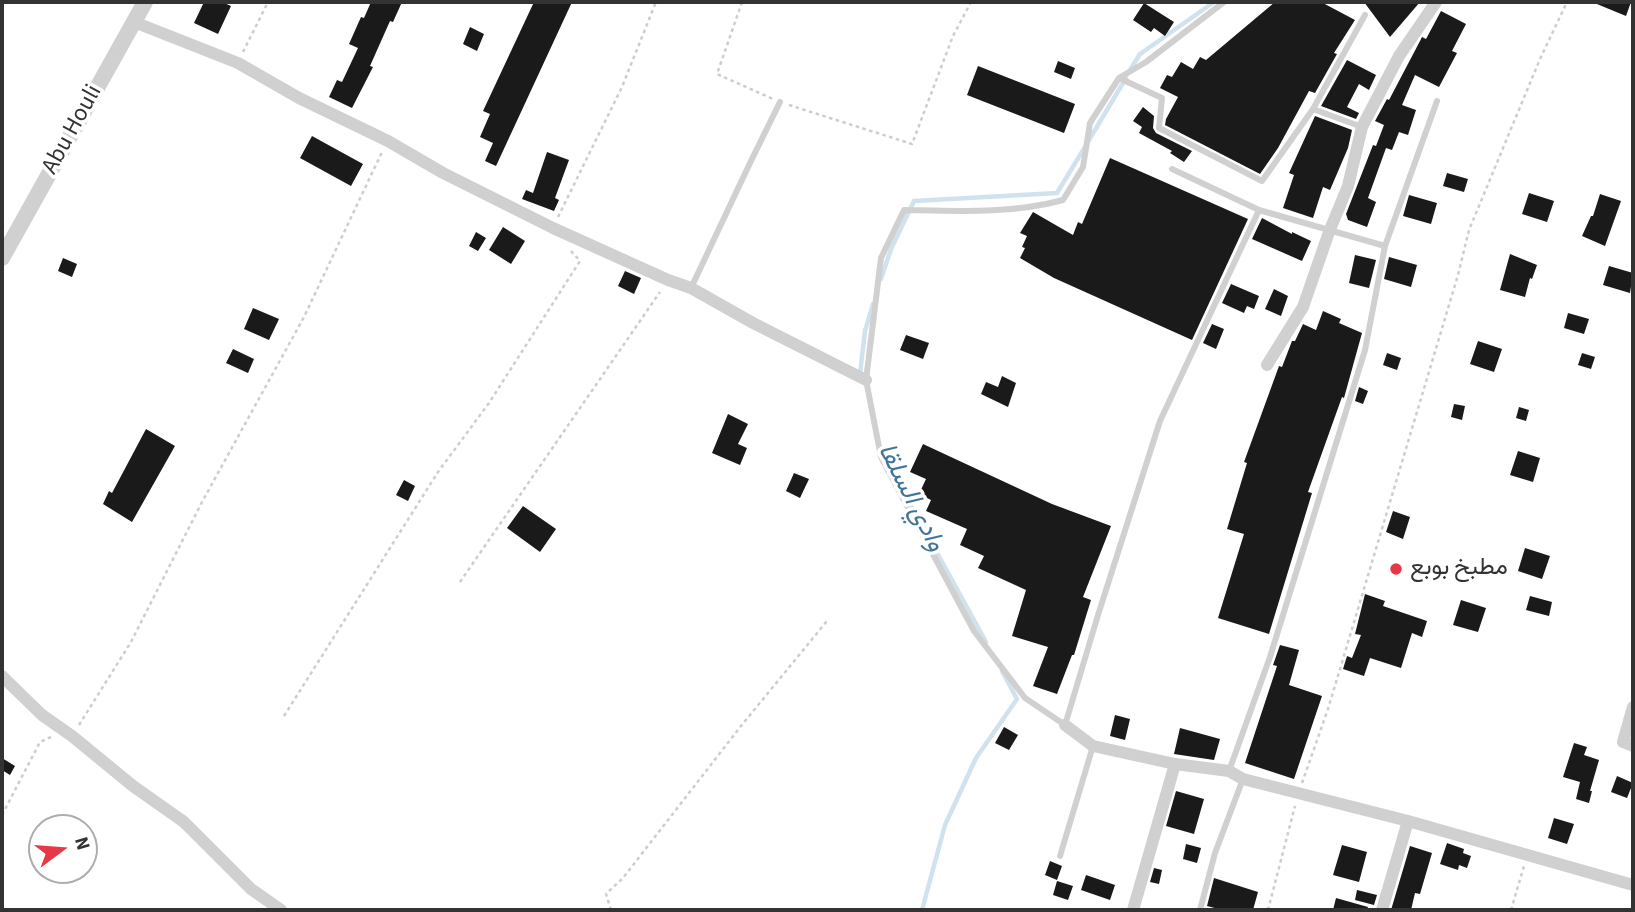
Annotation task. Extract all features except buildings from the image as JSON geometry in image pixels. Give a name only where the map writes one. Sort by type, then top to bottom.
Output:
[{"type":"street","points":[[1267,365],[1303,307],[1348,186],[1362,127],[1399,56],[1436,2]]},
{"type":"street","name":"Abu Houli","points":[[2,258],[134,22],[141,3]]},
{"type":"street","points":[[134,22],[237,63],[299,98],[388,141],[443,173],[553,228],[691,288],[753,323],[866,380]]},
{"type":"street","points":[[2,676],[42,715],[184,822],[251,889],[281,910]]},
{"type":"street","points":[[1633,707],[1623,742],[1633,746]]},
{"type":"street","points":[[1065,725],[1093,746],[1175,764],[1228,771],[1242,779],[1408,821],[1633,885]]},
{"type":"street","points":[[1133,910],[1175,764]]},
{"type":"street","points":[[1382,910],[1408,821]]},
{"type":"lane","points":[[1224,2],[1146,62],[1119,78],[1090,123],[1083,167],[1063,200],[1035,208],[904,210],[881,258],[866,380],[881,457],[974,631],[1025,698],[1065,725],[1160,421],[1259,210]]},
{"type":"lane","points":[[1119,78],[1162,98],[1158,128],[1262,181],[1313,109],[1365,15]]},
{"type":"lane","points":[[1228,771],[1270,657],[1365,350],[1385,246],[1437,101]]},
{"type":"lane","points":[[691,288],[780,102]]},
{"type":"lane","points":[[1313,109],[1362,127]]},
{"type":"lane","points":[[1172,169],[1259,210],[1385,246]]},
{"type":"lane","points":[[1060,856],[1093,746]]},
{"type":"lane","points":[[1200,910],[1215,853],[1242,779]]},
{"type":"path","points":[[237,63],[268,2]]},
{"type":"path","points":[[284,716],[431,483],[489,403],[580,261],[553,228],[622,88],[656,2]]},
{"type":"path","points":[[742,2],[718,74],[780,102],[912,145],[953,36],[971,2]]},
{"type":"path","points":[[1268,910],[1299,793],[1328,709],[1454,289],[1469,230],[1567,2]]},
{"type":"path","points":[[2,816],[40,742],[52,737],[72,736],[131,642],[202,502],[303,317],[388,141]]},
{"type":"path","points":[[460,582],[668,280]]},
{"type":"path","points":[[611,910],[606,894],[623,878],[827,621]]},
{"type":"path","points":[[1511,910],[1527,856]]},
{"type":"waterway","name":"وادي السلقا","points":[[1130,70],[1140,54],[1214,2]]},
{"type":"waterway","name":"وادي السلقا","points":[[1089,140],[1126,78]]},
{"type":"waterway","name":"وادي السلقا","points":[[881,279],[891,249],[914,201],[1057,193],[1085,147]]},
{"type":"waterway","name":"وادي السلقا","points":[[860,374],[865,331],[873,304]]},
{"type":"waterway","name":"وادي السلقا","points":[[891,469],[986,642]]},
{"type":"waterway","name":"وادي السلقا","points":[[922,910],[945,825],[976,758],[1017,699],[1002,671]]},
{"type":"place","name":"مطبخ بوبع","points":[[1396,569]]}]
